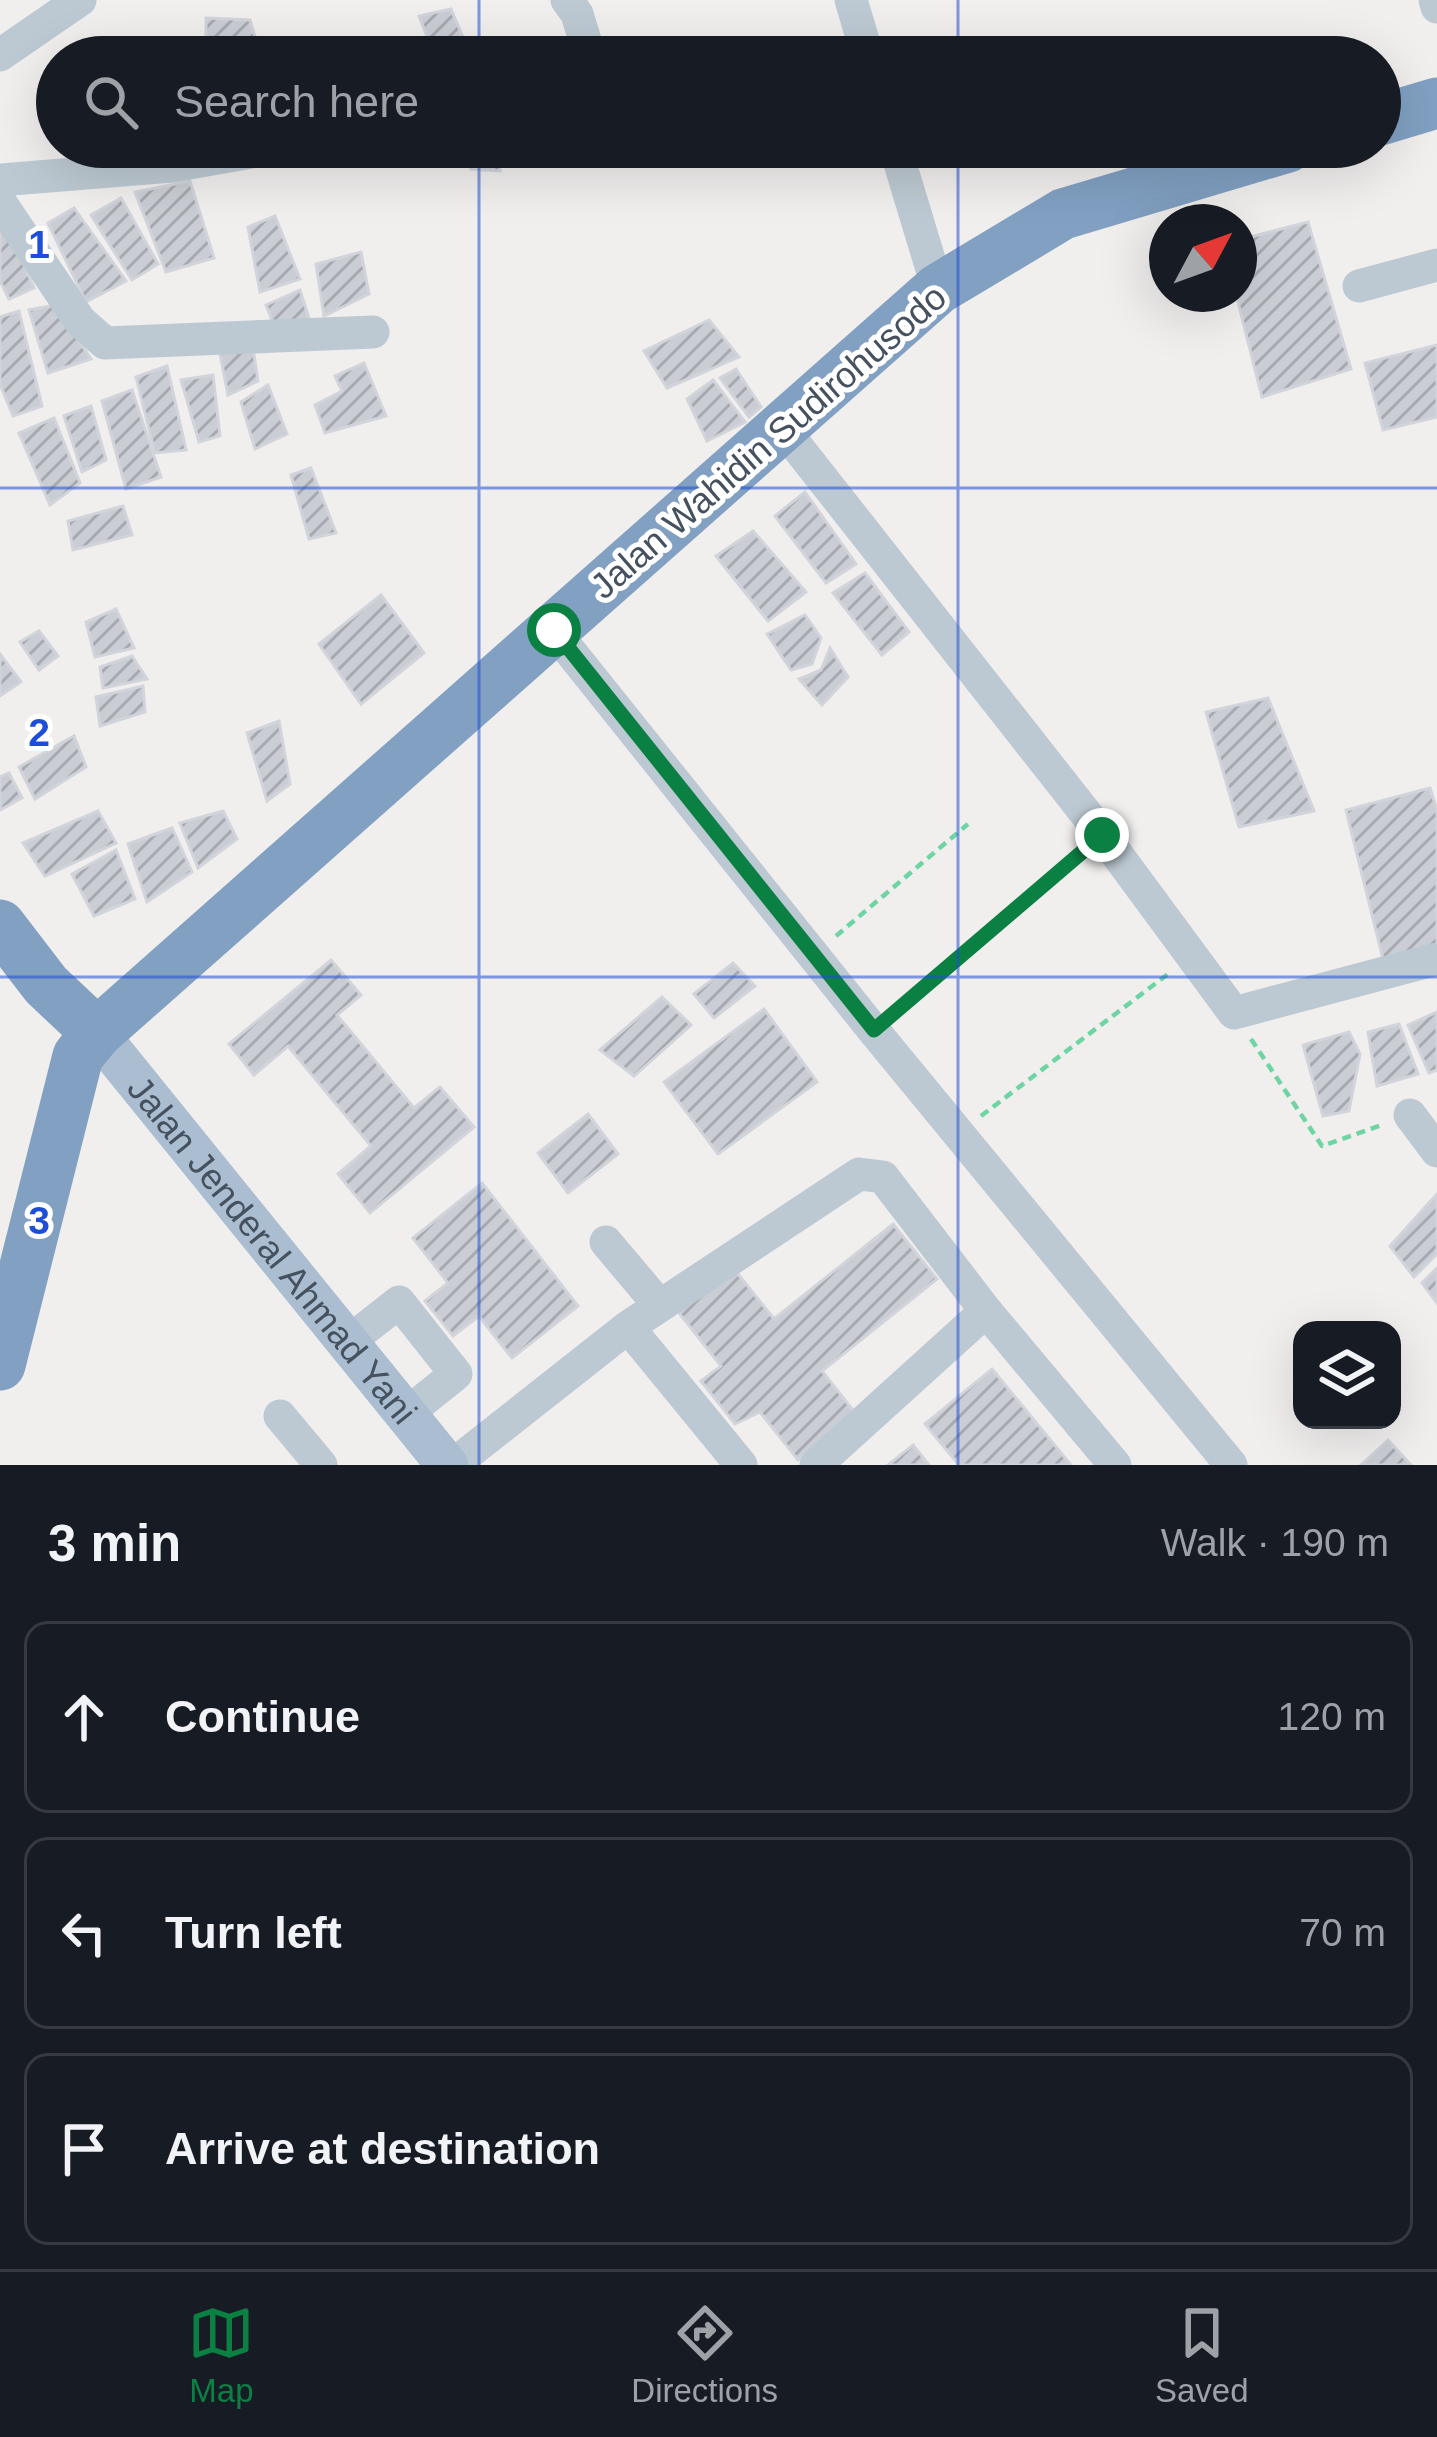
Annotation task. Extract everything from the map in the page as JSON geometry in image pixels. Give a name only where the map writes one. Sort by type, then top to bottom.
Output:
[{"type":"highway","points":[[1401,114],[1437,103]]},
{"type":"highway","name":"Jalan Wahidin Sudirohusodo","points":[[87,1044],[938,289],[1064,214],[1218,168]]},
{"type":"highway","points":[[0,926],[87,1044],[0,1365]]},
{"type":"main road","name":"Jalan Jenderal Ahmad Yani","points":[[87,1044],[450,1465]]},
{"type":"main road","points":[[87,1044],[410,1465]]},
{"type":"street","points":[[0,55],[80,0]]},
{"type":"street","points":[[567,0],[584,36]]},
{"type":"street","points":[[851,0],[862,36]]},
{"type":"street","points":[[0,180],[147,168]]},
{"type":"street","points":[[901,168],[938,289]]},
{"type":"street","points":[[0,202],[80,321],[105,343],[373,332]]},
{"type":"street","points":[[1358,286],[1437,265]]},
{"type":"street","points":[[781,425],[1102,835],[1234,1012],[1437,959]]},
{"type":"street","points":[[554,630],[1231,1465]]},
{"type":"street","points":[[1410,1115],[1437,1151]]},
{"type":"street","points":[[450,1465],[628,1327],[859,1174],[883,1177],[986,1311],[1115,1465]]},
{"type":"street","points":[[606,1242],[659,1305]]},
{"type":"street","points":[[348,1342],[398,1302],[413,1320],[456,1374],[406,1414]]},
{"type":"street","points":[[816,1465],[986,1311]]},
{"type":"street","points":[[628,1327],[741,1465]]},
{"type":"street","points":[[280,1416],[322,1465]]},
{"type":"path","points":[[813,955],[968,824]]},
{"type":"path","points":[[874,1030],[1102,835]]},
{"type":"path","points":[[959,1133],[1191,956]]},
{"type":"path","points":[[1234,1012],[1322,1146],[1410,1115]]},
{"type":"building","points":[[451,9],[462,36],[427,36],[419,16]]},
{"type":"building","points":[[206,18],[250,20],[255,36],[206,36]]},
{"type":"building","points":[[190,181],[214,258],[166,272],[135,192]]},
{"type":"building","points":[[121,198],[158,264],[132,280],[91,215]]},
{"type":"building","points":[[74,208],[126,281],[86,302],[48,223]]},
{"type":"building","points":[[275,216],[300,279],[260,292],[248,227]]},
{"type":"building","points":[[1308,222],[1351,369],[1262,397],[1241,312],[1257,312],[1257,235]]},
{"type":"building","points":[[6,224],[34,288],[9,299],[0,281],[0,226]]},
{"type":"building","points":[[361,252],[369,294],[324,316],[316,264]]},
{"type":"building","points":[[300,290],[312,328],[276,330],[266,305]]},
{"type":"building","points":[[55,305],[91,359],[48,373],[29,310]]},
{"type":"building","points":[[19,311],[42,406],[13,416],[0,384],[0,317]]},
{"type":"building","points":[[709,320],[739,357],[667,388],[644,351]]},
{"type":"building","points":[[1437,345],[1437,417],[1383,430],[1365,363]]},
{"type":"building","points":[[253,348],[258,381],[228,395],[220,354]]},
{"type":"building","points":[[364,363],[386,416],[325,433],[315,405],[342,391],[335,376]]},
{"type":"building","points":[[167,366],[186,450],[155,453],[136,377]]},
{"type":"building","points":[[736,369],[761,407],[749,417],[720,378]]},
{"type":"building","points":[[213,375],[220,436],[199,442],[181,380]]},
{"type":"building","points":[[713,380],[745,422],[707,441],[687,399]]},
{"type":"building","points":[[268,385],[287,434],[255,449],[241,402]]},
{"type":"building","points":[[132,390],[161,477],[126,489],[102,401]]},
{"type":"building","points":[[91,406],[106,460],[82,472],[64,416]]},
{"type":"building","points":[[54,418],[80,483],[50,505],[19,433]]},
{"type":"building","points":[[311,468],[336,533],[309,539],[291,475]]},
{"type":"building","points":[[805,492],[856,564],[826,583],[775,516]]},
{"type":"building","points":[[123,506],[132,535],[73,550],[68,521]]},
{"type":"building","points":[[753,531],[806,592],[768,621],[716,556]]},
{"type":"building","points":[[865,573],[909,632],[882,655],[833,593]]},
{"type":"building","points":[[381,595],[424,653],[361,704],[319,644]]},
{"type":"building","points":[[116,609],[134,648],[95,657],[86,622]]},
{"type":"building","points":[[805,615],[821,638],[812,664],[791,670],[767,634]]},
{"type":"building","points":[[39,631],[58,656],[39,670],[20,642]]},
{"type":"building","points":[[830,648],[848,677],[822,705],[799,679],[821,670]]},
{"type":"building","points":[[0,654],[21,682],[0,696]]},
{"type":"building","points":[[132,656],[147,679],[103,688],[100,667]]},
{"type":"building","points":[[143,686],[145,712],[100,726],[96,697]]},
{"type":"building","points":[[1268,698],[1314,811],[1239,827],[1206,712]]},
{"type":"building","points":[[279,721],[290,784],[267,801],[247,733]]},
{"type":"building","points":[[74,736],[86,767],[35,799],[19,767]]},
{"type":"building","points":[[9,773],[22,798],[0,810],[0,777]]},
{"type":"building","points":[[1430,788],[1437,810],[1437,946],[1384,963],[1346,810]]},
{"type":"building","points":[[98,811],[116,843],[45,876],[23,843]]},
{"type":"building","points":[[223,811],[237,839],[198,868],[180,823]]},
{"type":"building","points":[[172,828],[192,872],[147,902],[128,844]]},
{"type":"building","points":[[116,850],[135,899],[94,916],[72,874]]},
{"type":"building","points":[[331,960],[361,995],[337,1015],[414,1108],[440,1087],[474,1127],[370,1213],[338,1174],[371,1146],[288,1046],[254,1075],[229,1044]]},
{"type":"building","points":[[733,963],[755,986],[714,1018],[694,994]]},
{"type":"building","points":[[662,997],[691,1025],[634,1076],[600,1050]]},
{"type":"building","points":[[764,1009],[817,1082],[718,1154],[664,1082]]},
{"type":"building","points":[[1437,1012],[1437,1070],[1429,1073],[1408,1025]]},
{"type":"building","points":[[1399,1024],[1418,1074],[1377,1086],[1368,1032]]},
{"type":"building","points":[[1349,1032],[1360,1054],[1349,1111],[1323,1116],[1303,1045]]},
{"type":"building","points":[[588,1114],[618,1154],[568,1193],[538,1153]]},
{"type":"building","points":[[482,1183],[578,1306],[512,1358],[479,1316],[453,1336],[425,1301],[448,1283],[413,1238]]},
{"type":"building","points":[[1437,1194],[1437,1254],[1414,1277],[1390,1246]]},
{"type":"building","points":[[893,1224],[937,1279],[822,1371],[856,1414],[798,1460],[760,1412],[735,1424],[701,1381],[721,1366],[675,1308],[730,1264],[774,1319]]},
{"type":"building","points":[[1437,1268],[1437,1303],[1422,1283]]},
{"type":"building","points":[[992,1369],[1071,1465],[959,1465],[925,1424]]},
{"type":"building","points":[[1388,1440],[1411,1465],[1361,1465]]},
{"type":"building","points":[[913,1445],[929,1465],[888,1465]]},
{"type":"route","points":[[554,630],[874,1030],[1102,835]]}]
